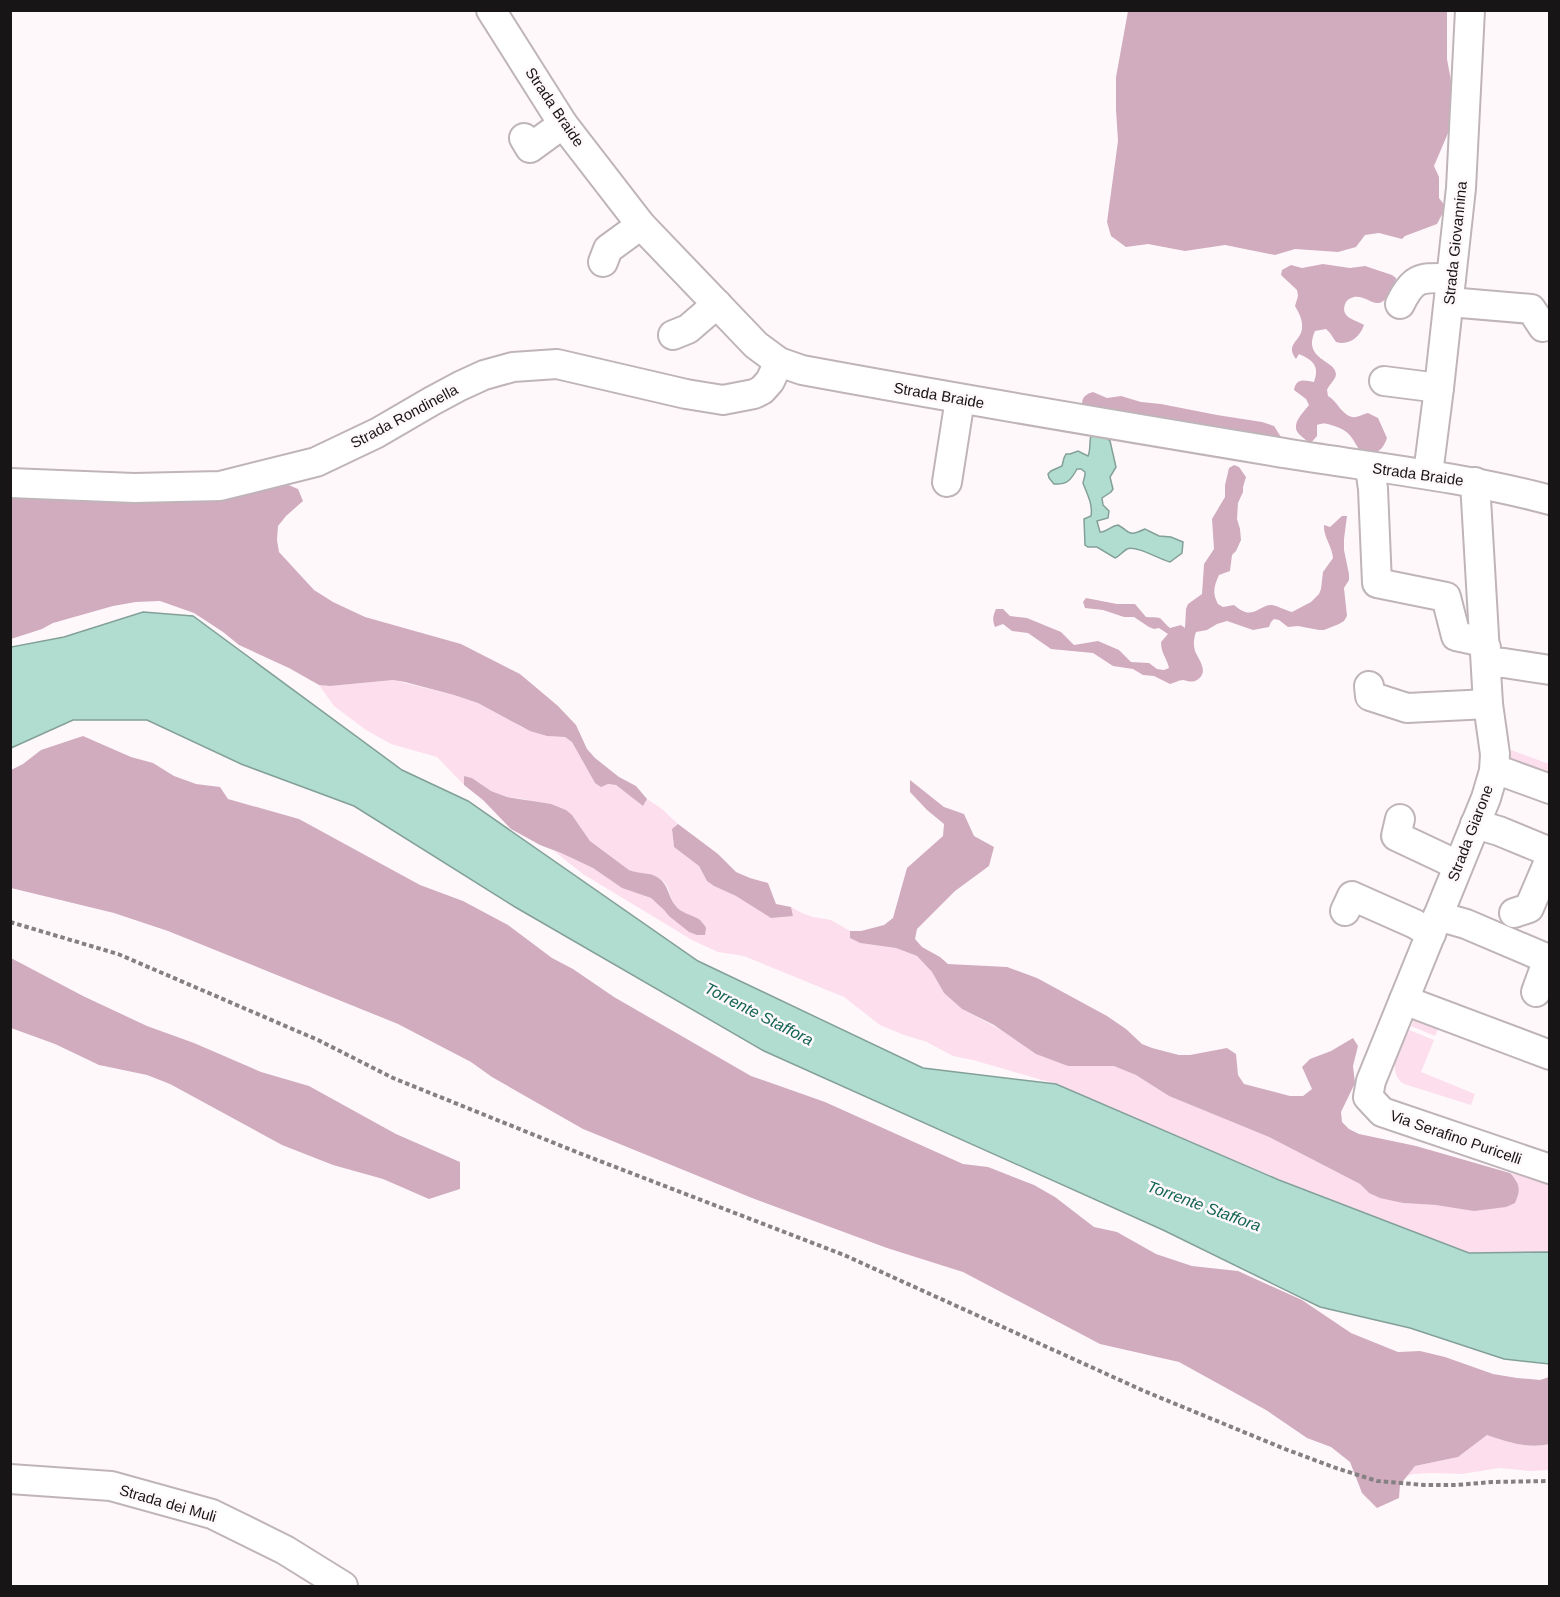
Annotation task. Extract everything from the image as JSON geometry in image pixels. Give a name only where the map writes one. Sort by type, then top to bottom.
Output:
[{"type":"street","name":"Strada Braide","points":[[491,10],[563,124],[640,225],[756,345],[779,362],[802,370],[960,399],[1475,482],[1550,500]]},
{"type":"street","name":"Strada Giovannina","points":[[1428,474],[1461,188],[1470,10]]},
{"type":"street","points":[[524,138],[530,148],[563,124]]},
{"type":"street","points":[[603,262],[608,249],[640,225]]},
{"type":"street","points":[[1400,304],[1408,288],[1422,279],[1450,290],[1531,309],[1543,327]]},
{"type":"street","points":[[673,335],[688,329],[717,304]]},
{"type":"street","name":"Strada Rondinella","points":[[10,483],[134,488],[220,486],[316,462],[377,433],[460,386],[484,375],[513,367],[557,364],[686,394],[723,400],[754,394],[762,390],[770,381],[779,362]]},
{"type":"street","points":[[1384,381],[1439,388]]},
{"type":"street","points":[[946,482],[960,399]]},
{"type":"street","points":[[1371,467],[1377,583],[1446,597],[1456,636],[1479,641],[1487,673]]},
{"type":"street","name":"Strada Giarone","points":[[1368,1097],[1371,1082],[1486,798],[1494,771],[1494,739],[1487,673],[1475,482]]},
{"type":"street","points":[[1369,686],[1370,696],[1407,708],[1487,673],[1504,663],[1550,670]]},
{"type":"street","points":[[1487,673],[1550,684]]},
{"type":"street","points":[[1494,771],[1506,772],[1550,789]]},
{"type":"street","points":[[1400,819],[1396,836],[1448,860],[1457,868]]},
{"type":"street","points":[[1475,824],[1499,831],[1550,852]]},
{"type":"street","points":[[1514,913],[1529,908],[1550,859]]},
{"type":"street","points":[[1346,911],[1352,896],[1415,924],[1466,924],[1548,959],[1536,992]]},
{"type":"street","points":[[1404,1000],[1550,1055]]},
{"type":"street","name":"Via Serafino Puricelli","points":[[1368,1097],[1382,1112],[1550,1169]]},
{"type":"street","name":"Strada dei Muli","points":[[10,1479],[111,1486],[212,1514],[285,1550],[343,1587]]},
{"type":"path","points":[[10,922],[118,954],[318,1041],[393,1078],[579,1154],[844,1255],[1144,1391],[1336,1468],[1377,1481],[1424,1485],[1550,1481]]},
{"type":"shaded area","points":[[1128,11],[1447,11],[1447,59],[1454,97],[1454,119],[1434,166],[1439,177],[1439,198],[1446,207],[1437,224],[1402,239],[1379,233],[1365,235],[1356,247],[1338,252],[1295,249],[1275,255],[1225,245],[1185,251],[1148,244],[1126,247],[1111,236],[1107,222],[1118,141],[1116,77]]},
{"type":"shaded area","points":[[1323,264],[1350,268],[1365,266],[1396,278],[1392,291],[1380,303],[1359,297],[1346,302],[1344,312],[1346,315],[1364,325],[1353,340],[1345,343],[1336,342],[1326,329],[1315,331],[1312,341],[1316,354],[1335,369],[1335,378],[1327,390],[1328,396],[1348,416],[1356,417],[1368,413],[1378,418],[1387,438],[1383,447],[1377,452],[1360,451],[1346,431],[1329,424],[1317,425],[1317,436],[1310,444],[1296,429],[1299,418],[1309,405],[1306,399],[1294,390],[1295,386],[1301,381],[1314,382],[1316,368],[1308,359],[1299,354],[1296,359],[1293,354],[1293,346],[1302,329],[1295,306],[1298,296],[1297,290],[1281,275],[1282,270],[1291,265],[1302,268]]},
{"type":"shaded area","points":[[1093,392],[1107,398],[1121,396],[1141,402],[1262,422],[1274,426],[1281,437],[1278,441],[1083,408],[1084,397]]},
{"type":"shaded area","points":[[1234,465],[1239,467],[1246,477],[1238,503],[1237,519],[1241,540],[1232,555],[1230,571],[1219,575],[1216,583],[1214,593],[1218,604],[1223,607],[1234,605],[1247,612],[1272,605],[1292,612],[1311,602],[1319,594],[1323,572],[1333,558],[1324,525],[1330,527],[1342,516],[1347,516],[1344,550],[1349,580],[1344,588],[1347,616],[1344,621],[1324,630],[1298,626],[1288,627],[1274,619],[1269,627],[1253,630],[1227,621],[1217,624],[1195,634],[1194,648],[1203,669],[1201,677],[1190,682],[1181,680],[1170,684],[1154,676],[1143,675],[1133,669],[1113,666],[1093,653],[1051,649],[1028,633],[1012,631],[1003,624],[995,627],[993,618],[996,609],[1003,609],[1010,616],[1027,618],[1061,632],[1074,645],[1098,641],[1119,650],[1131,662],[1149,663],[1157,669],[1169,668],[1161,642],[1168,634],[1159,628],[1149,627],[1134,617],[1124,617],[1103,610],[1085,608],[1083,602],[1086,598],[1117,604],[1135,604],[1146,617],[1160,618],[1170,628],[1181,625],[1185,628],[1188,604],[1202,594],[1204,564],[1214,549],[1212,519],[1225,497],[1229,468]]},
{"type":"shaded area","points":[[279,481],[298,489],[303,501],[278,526],[279,552],[314,590],[365,617],[461,644],[520,674],[558,706],[576,725],[587,749],[595,758],[619,777],[636,786],[647,799],[643,806],[616,785],[608,784],[601,787],[595,783],[572,742],[565,737],[547,736],[530,731],[478,703],[405,682],[393,680],[319,685],[239,645],[194,613],[160,601],[113,606],[53,623],[11,639],[10,494],[108,502]]},
{"type":"shaded area","points":[[393,680],[454,695],[478,703],[521,727],[547,736],[565,737],[572,742],[595,783],[616,785],[643,806],[647,799],[678,824],[672,830],[674,847],[699,866],[707,881],[714,886],[793,916],[791,907],[813,917],[831,920],[850,931],[850,938],[860,943],[896,948],[917,956],[932,972],[944,993],[962,1009],[1068,1066],[1114,1065],[1136,1075],[1169,1096],[1269,1137],[1360,1184],[1369,1193],[1403,1203],[1436,1205],[1518,1182],[1510,1173],[1526,1176],[1549,1185],[1549,1252],[1469,1253],[1286,1182],[1056,1084],[953,1056],[927,1042],[880,1025],[844,997],[744,956],[718,952],[692,940],[583,874],[554,851],[593,868],[622,888],[651,898],[669,916],[700,921],[675,905],[666,885],[661,880],[629,870],[590,841],[572,815],[524,799],[507,797],[464,776],[464,785],[437,757],[391,744],[366,730],[334,706],[319,685]]},
{"type":"shaded area","points":[[83,736],[131,757],[153,763],[174,776],[196,784],[220,787],[228,799],[299,819],[420,885],[463,901],[508,925],[552,958],[573,969],[614,997],[751,1076],[825,1102],[963,1164],[988,1167],[1034,1185],[1055,1197],[1094,1227],[1117,1232],[1156,1254],[1192,1266],[1238,1271],[1302,1300],[1351,1333],[1398,1352],[1420,1351],[1493,1374],[1517,1378],[1540,1380],[1549,1377],[1549,1444],[1525,1445],[1487,1435],[1458,1457],[1415,1466],[1400,1485],[1399,1498],[1377,1508],[1362,1493],[1350,1462],[1331,1447],[1307,1438],[1266,1410],[1179,1362],[1100,1344],[963,1272],[887,1248],[752,1198],[583,1129],[492,1077],[471,1062],[398,1024],[168,931],[114,913],[11,888],[11,770],[41,750]]},
{"type":"shaded area","points":[[1511,750],[1549,764],[1549,777],[1509,763]]},
{"type":"shaded area","points":[[464,776],[507,797],[551,804],[566,810],[590,841],[629,870],[651,874],[661,880],[677,908],[700,920],[706,928],[705,935],[689,932],[651,898],[622,888],[593,868],[540,845],[511,829],[483,800],[464,785]]},
{"type":"shaded area","points":[[910,780],[944,807],[964,814],[974,836],[994,847],[989,866],[955,891],[917,929],[915,939],[922,947],[948,964],[1007,967],[1037,978],[1107,1016],[1142,1044],[1152,1048],[1179,1055],[1190,1055],[1227,1048],[1236,1054],[1238,1075],[1244,1084],[1290,1096],[1303,1096],[1312,1089],[1302,1067],[1310,1059],[1331,1051],[1353,1038],[1358,1046],[1353,1066],[1355,1083],[1341,1112],[1342,1122],[1359,1134],[1416,1146],[1510,1173],[1518,1187],[1515,1203],[1506,1207],[1474,1211],[1403,1203],[1380,1198],[1369,1193],[1360,1184],[1269,1137],[1169,1096],[1136,1075],[1114,1066],[1068,1066],[1036,1054],[994,1025],[962,1009],[944,993],[932,972],[917,956],[896,948],[860,943],[850,938],[850,931],[861,931],[884,925],[893,918],[907,868],[943,836],[944,824],[910,792]]},
{"type":"shaded area","points":[[678,824],[718,854],[736,872],[768,883],[776,904],[791,907],[793,916],[771,918],[707,881],[699,866],[674,847],[672,829]]},
{"type":"shaded area","points":[[11,958],[147,1026],[194,1043],[261,1072],[309,1086],[396,1134],[460,1162],[460,1189],[429,1199],[383,1179],[333,1165],[282,1145],[170,1084],[147,1075],[99,1065],[55,1044],[11,1028]]},
{"type":"shaded area","points":[[1413,1014],[1442,1020],[1435,1036],[1411,1026],[1413,1022],[1410,1021]]},
{"type":"shaded area","points":[[1409,1030],[1434,1040],[1421,1072],[1475,1094],[1471,1105],[1404,1084],[1399,1079],[1395,1067],[1397,1053],[1405,1033],[1408,1034]]},
{"type":"shaded area","points":[[1487,1435],[1525,1445],[1549,1444],[1549,1470],[1499,1468],[1462,1474],[1432,1473],[1407,1476],[1415,1466],[1458,1457]]},
{"type":"water","points":[[1095,434],[1110,441],[1116,467],[1110,477],[1113,489],[1102,498],[1103,505],[1109,511],[1108,518],[1097,521],[1100,532],[1118,525],[1130,533],[1145,529],[1159,536],[1171,537],[1183,542],[1182,553],[1170,562],[1131,548],[1115,558],[1097,547],[1085,545],[1084,519],[1091,516],[1091,507],[1083,483],[1085,472],[1077,469],[1068,481],[1062,484],[1054,484],[1048,474],[1062,466],[1066,454],[1078,451],[1088,456],[1091,436]]},
{"type":"water","name":"Torrente Staffora","points":[[143,612],[193,616],[402,770],[468,801],[698,961],[923,1068],[1056,1084],[1279,1180],[1469,1253],[1549,1252],[1549,1364],[1504,1359],[1410,1328],[1320,1307],[1163,1230],[764,1051],[515,907],[354,806],[241,764],[147,720],[73,720],[11,748],[11,647],[64,637]]}]
